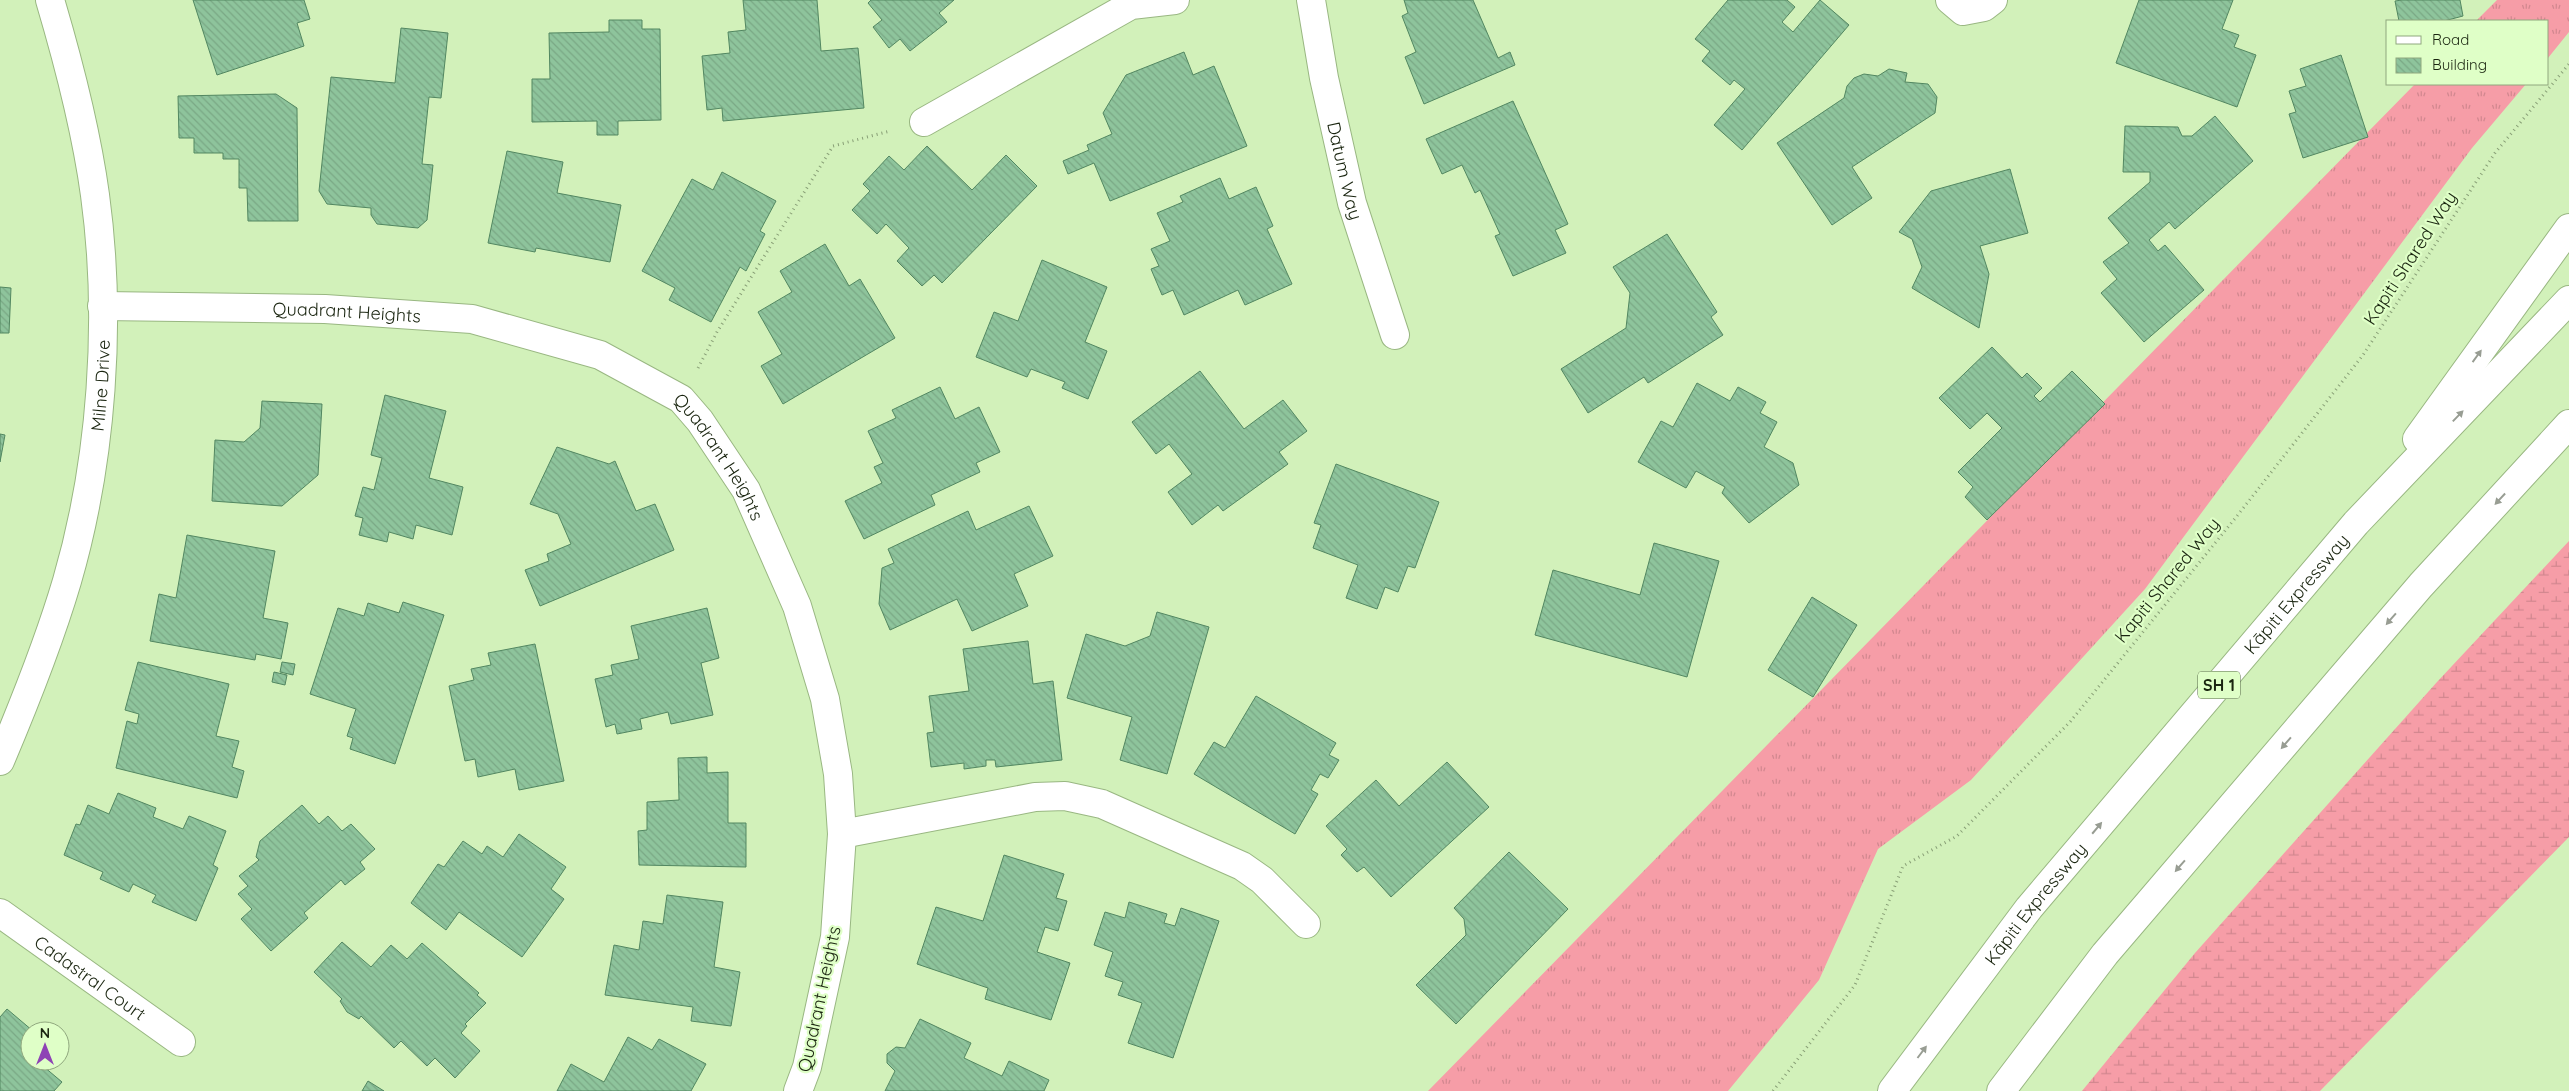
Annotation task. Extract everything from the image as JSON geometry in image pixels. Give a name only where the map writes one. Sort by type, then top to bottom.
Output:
[{"type":"main road","name":"Milne Drive","points":[[0,761],[39,665],[67,580],[90,476],[101,366],[102,306],[100,248],[95,195],[70,69],[50,0]]},
{"type":"main road","points":[[924,122],[1132,5],[1176,0]]},
{"type":"main road","name":"Datum Way","points":[[1311,0],[1324,78],[1352,202],[1395,336]]},
{"type":"main road","points":[[1950,0],[1963,10],[1984,7],[1993,0]]},
{"type":"main road","points":[[2356,523],[2569,228]]},
{"type":"main road","name":"Kāpiti Expressway","points":[[1892,1091],[2029,908],[2356,523],[2569,300]]},
{"type":"main road","name":"Quadrant Heights","points":[[102,306],[325,310],[472,319],[600,355],[680,399],[700,421],[746,490],[797,606],[825,699],[838,774],[842,834],[835,937],[806,1067],[798,1091]]},
{"type":"main road","points":[[2001,1091],[2111,946],[2421,585],[2569,424]]},
{"type":"main road","points":[[2523,474],[2569,435]]},
{"type":"main road","points":[[842,834],[1035,797],[1065,796],[1102,804],[1242,866],[1262,880],[1306,924]]},
{"type":"main road","name":"Cadastral Court","points":[[0,913],[180,1042]]},
{"type":"path","name":"Kapiti Shared Way","points":[[1773,1091],[1855,986],[1903,866],[1956,836],[2076,714],[2237,516],[2363,355],[2496,153],[2569,64]]},
{"type":"path","points":[[680,399],[717,332],[833,146],[924,122]]},
{"type":"green space","points":[[2497,0],[2569,0],[2569,32],[2549,57],[2549,20],[2477,20]]},
{"type":"green space","points":[[2414,85],[2525,85],[2472,148],[2145,589],[1971,780],[1878,849],[1819,980],[1728,1091],[1428,1091]]},
{"type":"green space","points":[[2569,541],[2569,837],[2320,1091],[2082,1091],[2195,953],[2437,682]]},
{"type":"building","points":[[193,0],[304,0],[310,19],[297,23],[304,46],[217,75]]},
{"type":"building","points":[[743,0],[817,0],[821,51],[858,48],[864,108],[723,121],[722,108],[707,110],[702,56],[730,53],[728,32],[746,30]]},
{"type":"building","points":[[871,0],[954,0],[939,13],[947,22],[910,51],[900,39],[889,48],[873,27],[882,20],[868,3]]},
{"type":"building","points":[[1404,0],[1473,0],[1498,58],[1510,52],[1515,65],[1424,104],[1405,57],[1416,52],[1402,16],[1408,13]]},
{"type":"building","points":[[1728,0],[1787,0],[1795,7],[1782,22],[1793,32],[1820,0],[1849,25],[1742,150],[1714,125],[1745,89],[1734,80],[1730,85],[1702,61],[1710,51],[1695,39]]},
{"type":"building","points":[[2139,0],[2233,0],[2222,29],[2239,35],[2234,47],[2256,55],[2237,107],[2116,63]]},
{"type":"building","points":[[2460,0],[2463,16],[2448,20],[2399,20],[2395,1]]},
{"type":"building","points":[[609,20],[642,20],[642,29],[660,29],[661,120],[618,121],[618,135],[597,135],[597,121],[532,122],[532,79],[550,79],[549,33],[609,32]]},
{"type":"building","points":[[401,28],[448,33],[441,98],[429,97],[422,164],[433,165],[427,220],[418,228],[377,224],[371,215],[371,208],[327,204],[319,191],[331,77],[395,83]]},
{"type":"building","points":[[1184,52],[1193,75],[1214,66],[1247,146],[1110,201],[1094,163],[1068,174],[1063,161],[1089,150],[1087,145],[1112,134],[1103,113],[1126,75]]},
{"type":"building","points":[[2341,55],[2368,137],[2303,158],[2289,114],[2296,112],[2289,91],[2306,86],[2300,69]]},
{"type":"building","points":[[1889,69],[1907,73],[1905,82],[1928,84],[1937,97],[1935,113],[1852,167],[1872,198],[1832,225],[1777,143],[1844,98],[1847,86],[1854,78],[1864,74],[1878,76]]},
{"type":"building","points":[[276,94],[297,108],[298,221],[248,221],[247,188],[239,188],[239,159],[223,159],[223,153],[194,153],[194,138],[179,138],[178,96]]},
{"type":"building","points":[[1513,101],[1568,224],[1555,230],[1566,253],[1513,276],[1495,236],[1500,234],[1480,190],[1475,193],[1462,165],[1442,174],[1426,139]]},
{"type":"building","points":[[2215,116],[2253,161],[2175,229],[2169,222],[2149,240],[2158,251],[2165,245],[2204,290],[2144,342],[2101,293],[2117,279],[2103,262],[2129,243],[2108,218],[2150,182],[2150,172],[2123,172],[2125,126],[2178,127],[2182,136],[2192,136]]},
{"type":"building","points":[[927,146],[972,190],[1006,155],[1037,186],[942,283],[934,275],[922,286],[897,261],[909,248],[886,224],[877,234],[852,210],[870,191],[863,184],[889,156],[904,170]]},
{"type":"building","points":[[507,151],[563,162],[557,193],[621,205],[610,262],[536,248],[535,252],[488,243]]},
{"type":"building","points":[[2010,169],[2028,233],[1980,246],[1989,274],[1979,328],[1912,288],[1922,267],[1912,239],[1899,232],[1931,191]]},
{"type":"building","points":[[722,172],[776,201],[760,231],[765,234],[746,271],[740,267],[711,322],[669,300],[675,288],[642,271],[692,179],[713,190]]},
{"type":"building","points":[[1220,178],[1229,199],[1256,187],[1273,226],[1267,229],[1292,284],[1245,305],[1238,290],[1184,315],[1173,290],[1162,295],[1151,269],[1159,266],[1151,249],[1170,241],[1157,213],[1183,202],[1180,196]]},
{"type":"building","points":[[1667,234],[1717,312],[1711,317],[1723,335],[1648,383],[1644,377],[1588,413],[1561,369],[1626,328],[1630,293],[1613,267]]},
{"type":"building","points":[[825,244],[849,286],[860,279],[895,338],[783,404],[761,366],[782,354],[758,312],[792,292],[780,271]]},
{"type":"building","points":[[1042,260],[1107,287],[1085,342],[1107,351],[1088,399],[1062,388],[1065,382],[1031,369],[1027,377],[976,357],[994,312],[1018,321]]},
{"type":"building","points":[[0,287],[11,288],[9,333],[0,333]]},
{"type":"building","points":[[1992,347],[2022,378],[2027,373],[2042,388],[2034,396],[2040,402],[2072,371],[2105,404],[1987,520],[1965,497],[1973,487],[1958,472],[2002,428],[1987,413],[1970,429],[1939,398]]},
{"type":"building","points":[[1200,371],[1244,429],[1283,400],[1307,431],[1279,452],[1288,464],[1223,511],[1218,505],[1192,525],[1168,492],[1192,474],[1169,444],[1156,454],[1132,422]]},
{"type":"building","points":[[1697,383],[1730,401],[1738,387],[1766,402],[1760,413],[1777,422],[1764,447],[1793,463],[1799,485],[1749,523],[1722,493],[1725,487],[1696,471],[1686,488],[1638,462],[1661,421],[1673,427]]},
{"type":"building","points":[[940,387],[955,419],[979,407],[1000,452],[976,463],[980,472],[931,495],[935,505],[864,539],[845,501],[882,483],[874,467],[883,463],[868,431],[896,418],[892,410]]},
{"type":"building","points":[[385,395],[446,411],[429,478],[463,487],[452,535],[416,525],[413,539],[389,532],[387,542],[359,535],[363,518],[355,516],[363,487],[374,490],[382,458],[371,455]]},
{"type":"building","points":[[262,401],[322,404],[318,475],[282,506],[212,501],[215,440],[244,442],[260,428]]},
{"type":"building","points":[[0,434],[5,435],[0,462]]},
{"type":"building","points":[[557,447],[609,464],[615,461],[636,511],[655,504],[674,550],[540,606],[525,570],[549,561],[547,554],[571,544],[558,514],[530,504]]},
{"type":"building","points":[[1336,464],[1439,502],[1415,568],[1408,566],[1398,592],[1385,587],[1377,609],[1346,598],[1358,565],[1313,548],[1321,525],[1314,523]]},
{"type":"building","points":[[1029,506],[1053,556],[1014,574],[1028,606],[972,631],[957,599],[890,630],[879,604],[882,568],[894,563],[888,549],[968,511],[976,530]]},
{"type":"building","points":[[187,535],[275,551],[263,618],[288,623],[281,659],[256,654],[255,660],[150,641],[159,594],[176,598]]},
{"type":"building","points":[[1654,543],[1719,561],[1687,677],[1535,635],[1553,570],[1640,595]]},
{"type":"building","points":[[1812,597],[1857,625],[1813,697],[1768,670]]},
{"type":"building","points":[[403,602],[444,615],[395,764],[350,749],[353,738],[347,736],[356,709],[310,694],[338,608],[364,616],[368,603],[399,613]]},
{"type":"building","points":[[707,608],[719,658],[701,663],[713,715],[671,724],[668,712],[640,719],[642,729],[617,734],[615,724],[606,727],[595,679],[613,675],[611,665],[639,659],[631,626]]},
{"type":"building","points":[[1157,612],[1209,627],[1167,774],[1120,760],[1132,717],[1067,698],[1086,634],[1125,646],[1150,636]]},
{"type":"building","points":[[1028,641],[1033,684],[1053,681],[1062,760],[996,767],[995,760],[986,760],[986,766],[964,769],[964,763],[931,767],[927,733],[934,732],[929,696],[969,691],[963,649]]},
{"type":"building","points":[[535,644],[564,781],[519,790],[515,769],[478,777],[475,759],[465,761],[449,686],[474,680],[471,669],[491,665],[488,653]]},
{"type":"building","points":[[138,662],[229,684],[216,736],[239,741],[232,767],[244,771],[237,798],[116,768],[127,721],[137,724],[139,714],[125,710]]},
{"type":"building","points":[[282,662],[295,664],[293,675],[280,672]]},
{"type":"building","points":[[274,672],[287,675],[285,685],[272,682]]},
{"type":"building","points":[[1256,696],[1336,743],[1329,755],[1339,760],[1328,778],[1320,774],[1311,790],[1318,794],[1295,834],[1194,774],[1214,742],[1225,748]]},
{"type":"building","points":[[707,757],[707,773],[728,772],[728,823],[746,823],[746,867],[639,865],[638,831],[647,830],[647,802],[679,800],[678,758]]},
{"type":"building","points":[[1447,762],[1489,807],[1391,897],[1364,867],[1357,872],[1341,855],[1347,849],[1326,826],[1376,780],[1399,806]]},
{"type":"building","points":[[118,793],[156,808],[153,817],[183,829],[189,816],[226,831],[213,865],[218,868],[196,921],[152,902],[156,895],[133,884],[129,892],[100,879],[103,872],[64,855],[76,824],[80,825],[88,805],[109,814]]},
{"type":"building","points":[[302,805],[319,824],[328,816],[342,831],[351,824],[375,849],[360,862],[365,869],[345,885],[341,880],[304,913],[308,918],[271,951],[241,919],[252,909],[238,894],[248,886],[239,876],[259,860],[256,857],[260,841]]},
{"type":"building","points":[[519,834],[566,867],[551,889],[564,899],[522,957],[459,912],[446,930],[411,903],[438,864],[444,867],[463,841],[482,854],[487,846],[503,857]]},
{"type":"building","points":[[1509,852],[1568,909],[1456,1024],[1416,985],[1466,935],[1464,919],[1454,908]]},
{"type":"building","points":[[1004,855],[1064,874],[1056,898],[1067,901],[1058,931],[1045,927],[1037,952],[1070,963],[1051,1020],[985,999],[988,988],[917,964],[936,907],[983,921]]},
{"type":"building","points":[[667,895],[723,902],[714,967],[740,972],[731,1026],[691,1021],[693,1007],[605,995],[614,945],[639,950],[643,921],[663,924]]},
{"type":"building","points":[[1129,902],[1167,914],[1164,923],[1175,926],[1181,908],[1219,921],[1173,1058],[1128,1043],[1142,1003],[1118,995],[1123,982],[1105,976],[1113,952],[1094,945],[1105,912],[1125,918]]},
{"type":"building","points":[[342,942],[371,967],[391,945],[407,959],[422,943],[479,993],[477,995],[486,1003],[465,1024],[467,1026],[461,1033],[480,1051],[455,1078],[435,1058],[427,1066],[401,1041],[394,1048],[361,1016],[359,1019],[347,1012],[340,1001],[342,999],[314,972]]},
{"type":"building","points":[[7,1009],[21,1021],[20,1071],[49,1071],[62,1082],[54,1091],[0,1091],[0,1017]]},
{"type":"building","points":[[920,1019],[971,1043],[964,1058],[1002,1076],[1009,1061],[1049,1080],[1044,1091],[885,1091],[895,1071],[887,1063],[887,1054],[896,1047],[905,1048]]},
{"type":"building","points":[[628,1037],[652,1050],[659,1039],[706,1064],[691,1091],[557,1091],[571,1064],[604,1082]]},
{"type":"building","points":[[368,1081],[384,1091],[362,1091]]}]
